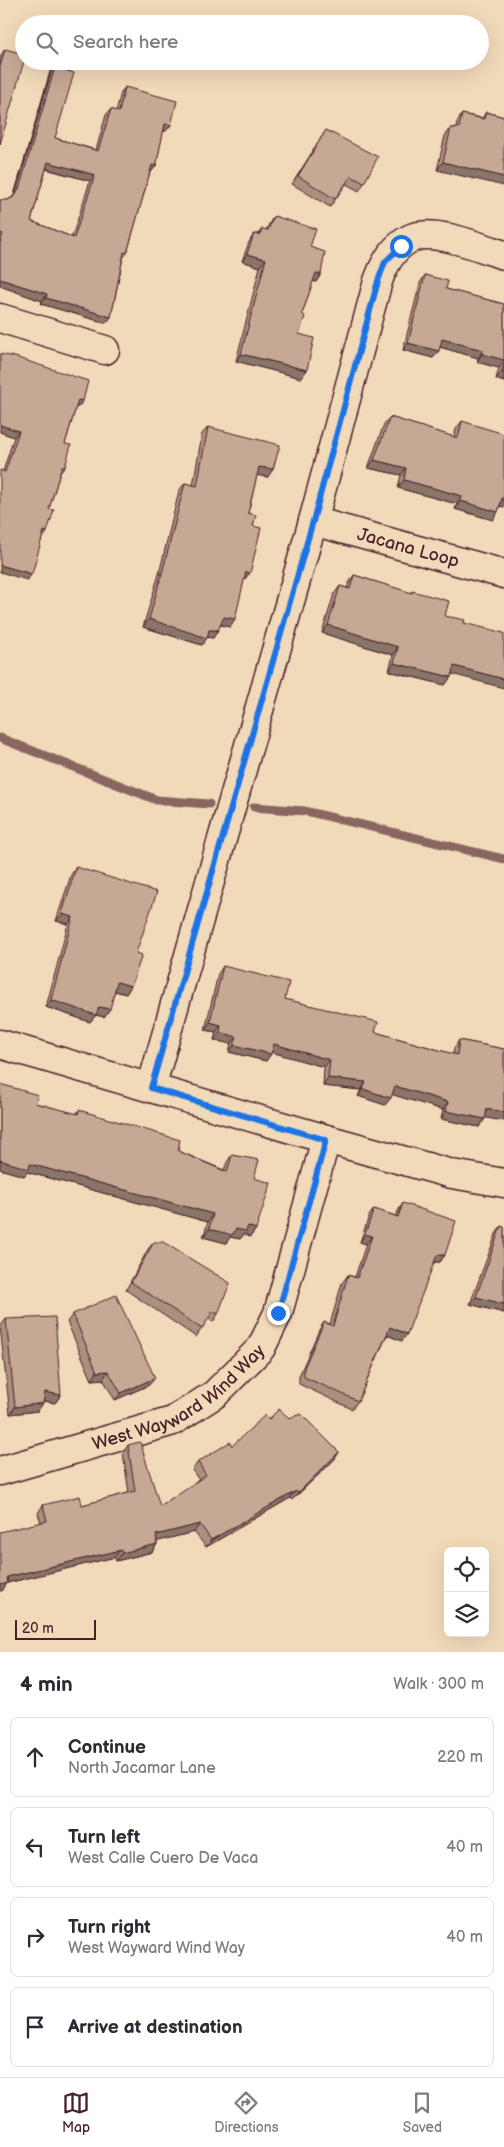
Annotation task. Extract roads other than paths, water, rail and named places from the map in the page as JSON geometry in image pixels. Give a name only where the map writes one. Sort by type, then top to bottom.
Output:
[{"type":"street","points":[[0,191],[35,70]]},
{"type":"street","points":[[151,1088],[313,521],[378,281],[385,262],[401,246],[414,237],[427,236],[448,238],[504,254]]},
{"type":"street","points":[[0,318],[105,350]]},
{"type":"street","name":"Jacana Loop","points":[[313,521],[504,574]]},
{"type":"street","points":[[0,1044],[326,1140],[452,1174],[504,1183]]},
{"type":"street","name":"West Wayward Wind Way","points":[[0,1471],[173,1421],[214,1394],[261,1348],[278,1313],[326,1140]]},
{"type":"waterway","points":[[0,738],[157,800],[209,804]]},
{"type":"waterway","points":[[254,807],[305,811],[504,859]]}]
